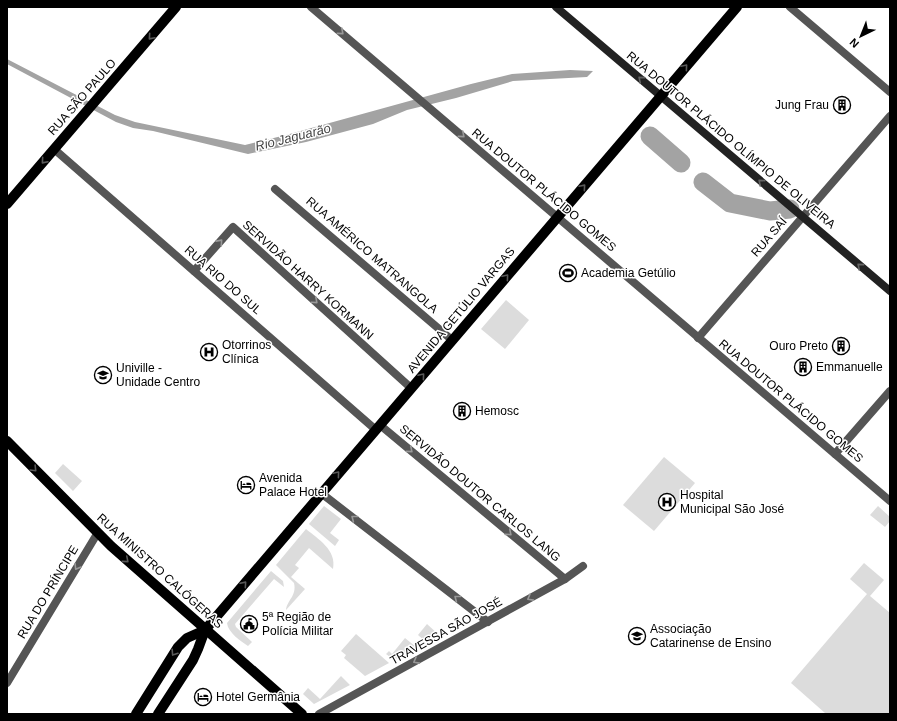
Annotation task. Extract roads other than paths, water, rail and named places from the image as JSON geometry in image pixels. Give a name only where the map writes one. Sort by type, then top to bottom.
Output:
[{"type":"main road","name":"RUA SÃO PAULO","points":[[7,204],[176,7]]},
{"type":"main road","name":"RUA DOUTOR PLÁCIDO OLÍMPIO DE OLIVEIRA","points":[[556,7],[890,291]]},
{"type":"main road","name":"AVENIDA GETÚLIO VARGAS","points":[[205,630],[737,7]]},
{"type":"main road","name":"RUA MINISTRO CALÓGERAS","points":[[7,441],[97,534],[302,714]]},
{"type":"main road","points":[[136,714],[178,647],[187,638],[205,630]]},
{"type":"main road","points":[[158,714],[193,660],[205,630]]},
{"type":"street","name":"RUA DOUTOR PLÁCIDO GOMES","points":[[311,7],[890,501]]},
{"type":"street","points":[[790,7],[890,92]]},
{"type":"street","name":"RUA SAÍ","points":[[698,338],[890,116]]},
{"type":"street","name":"RUA RIO DO SUL","points":[[54,149],[194,271],[378,427]]},
{"type":"street","name":"RUA AMÉRICO MATRANGOLA","points":[[275,189],[452,340]]},
{"type":"street","name":"SERVIDÃO HARRY KORMANN","points":[[194,271],[233,227],[411,388]]},
{"type":"street","points":[[835,454],[890,391]]},
{"type":"street","name":"SERVIDÃO DOUTOR CARLOS LANG","points":[[378,427],[564,579]]},
{"type":"street","points":[[321,493],[488,622]]},
{"type":"street","name":"RUA DO PRÍNCIPE","points":[[7,683],[97,534]]},
{"type":"street","name":"TRAVESSA SÃO JOSÉ","points":[[319,714],[488,622],[564,579],[583,566]]},
{"type":"water","name":"Rio Jaguarão","points":[[7,59],[115,115],[135,122],[245,145],[512,74],[570,70],[593,71],[587,77],[513,81],[456,98],[407,110],[373,124],[306,142],[248,154],[153,131],[133,128],[116,122],[7,64]]},
{"type":"waterway","name":"Rio Jaguarão","points":[[650,136],[681,163]]},
{"type":"waterway","name":"Rio Jaguarão","points":[[703,182],[730,203],[770,211],[790,209]]},
{"type":"place","name":"Jung Frau","points":[[842,105]]},
{"type":"place","name":"Academia Getúlio","points":[[568,273]]},
{"type":"place","name":"Ouro Preto","points":[[841,346]]},
{"type":"place","name":"Otorrinos Clínica","points":[[209,352]]},
{"type":"place","name":"Emmanuelle","points":[[803,367]]},
{"type":"place","name":"Univille - Unidade Centro","points":[[103,375]]},
{"type":"place","name":"Hemosc","points":[[462,411]]},
{"type":"place","name":"Avenida Palace Hotel","points":[[246,485]]},
{"type":"place","name":"Hospital Municipal São José","points":[[667,502]]},
{"type":"place","name":"5ª Região de Polícia Militar","points":[[249,624]]},
{"type":"place","name":"Associação Catarinense de Ensino","points":[[637,636]]},
{"type":"place","name":"Hotel Germânia","points":[[203,697]]}]
